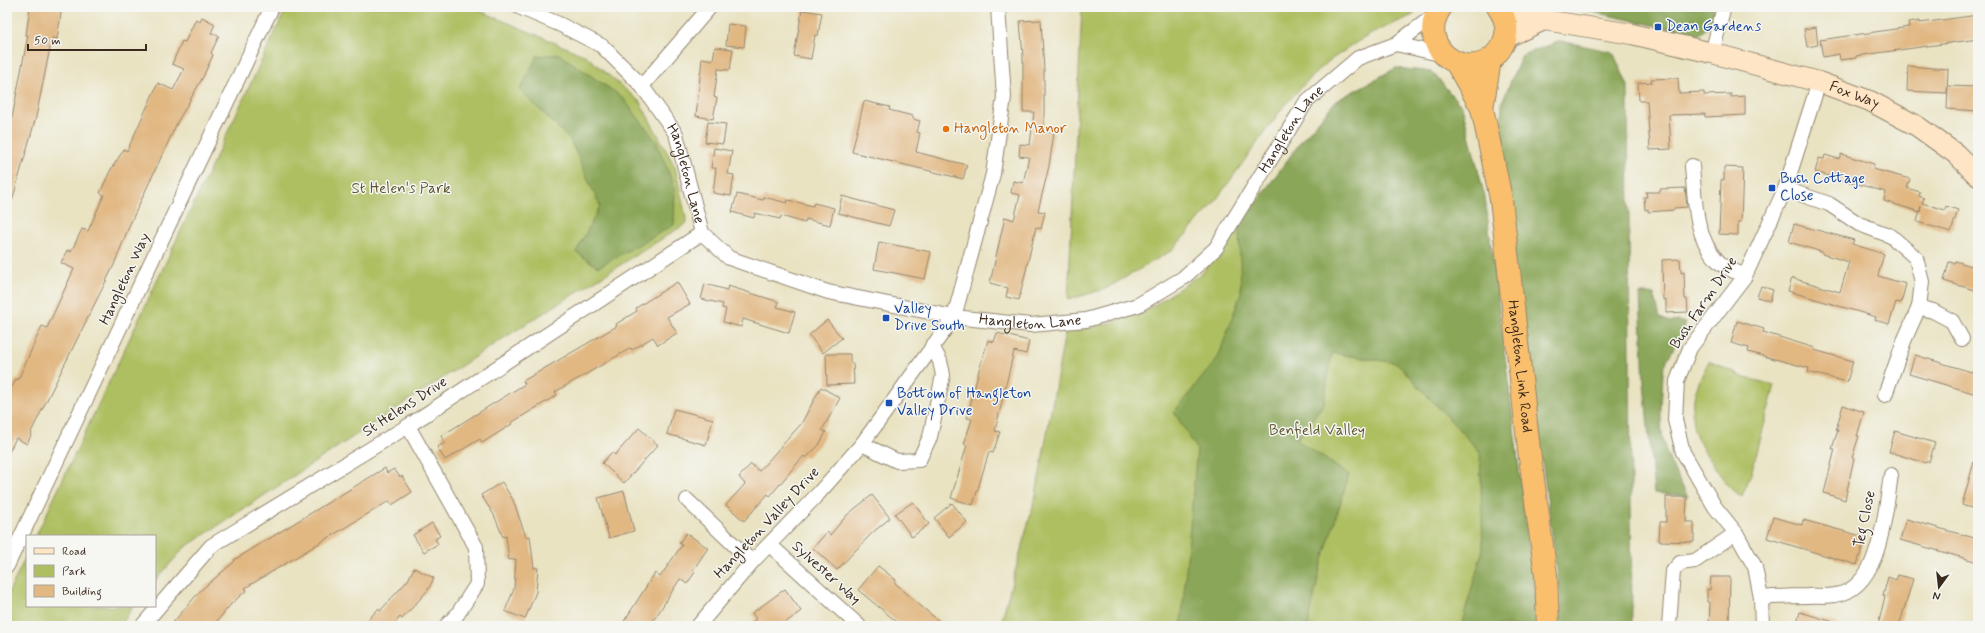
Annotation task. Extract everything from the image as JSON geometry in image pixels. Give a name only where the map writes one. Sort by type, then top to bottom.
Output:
[{"type":"highway","points":[[1450,59],[1468,66],[1480,64],[1490,60],[1500,50],[1505,38],[1506,25],[1503,13],[1498,7]]},
{"type":"highway","name":"Hangleton Link Road","points":[[1439,11],[1433,28],[1435,42],[1450,59],[1482,108]]},
{"type":"highway","name":"Hangleton Link Road","points":[[1490,60],[1482,108],[1500,199],[1529,450],[1546,575],[1548,626]]},
{"type":"street","name":"Hangleton Way","points":[[7,566],[272,7]]},
{"type":"street","name":"Hangleton Lane","points":[[519,7],[561,25],[602,46],[642,86],[676,134],[702,233],[729,258],[828,292],[954,317],[1031,325],[1086,320],[1138,306],[1183,278],[1216,248],[1306,102],[1358,58],[1396,44],[1439,11]]},
{"type":"street","points":[[642,86],[710,7]]},
{"type":"street","name":"Hangleton Valley Drive","points":[[698,626],[752,562],[770,545],[862,444],[954,317],[994,166],[1004,97],[998,7]]},
{"type":"street","points":[[1506,7],[1544,20],[1632,34],[1712,52],[1724,7]]},
{"type":"street","points":[[1505,38],[1544,20]]},
{"type":"street","points":[[1396,44],[1450,59]]},
{"type":"street","name":"Fox Way","points":[[1712,52],[1819,82],[1870,101],[1917,126],[1956,154],[1978,176]]},
{"type":"street","name":"Bush Farm Drive","points":[[1762,626],[1760,598],[1755,567],[1736,533],[1715,506],[1682,452],[1674,420],[1677,381],[1690,348],[1745,276],[1785,189],[1819,82]]},
{"type":"street","points":[[1692,166],[1698,221],[1707,246],[1718,262],[1745,276]]},
{"type":"street","points":[[1785,189],[1828,204],[1859,224],[1891,236],[1916,258],[1922,282],[1919,307],[1902,348],[1886,395]]},
{"type":"street","name":"St Helens Drive","points":[[142,626],[211,546],[408,426],[702,233]]},
{"type":"street","points":[[1919,307],[1933,311],[1952,320],[1962,339]]},
{"type":"street","points":[[862,444],[897,461],[919,460],[930,437],[943,375],[940,361],[932,346]]},
{"type":"street","points":[[408,426],[476,547],[477,584],[457,615],[446,626]]},
{"type":"street","name":"Teg Close","points":[[1760,598],[1835,595],[1853,589],[1866,576],[1874,557],[1880,538],[1891,475]]},
{"type":"street","points":[[687,500],[752,562]]},
{"type":"street","points":[[1669,626],[1670,589],[1673,571],[1680,564],[1695,561],[1736,533]]},
{"type":"street","name":"Sylvester Way","points":[[770,545],[859,626]]},
{"type":"green space","name":"St Helen's Park","points":[[287,7],[471,7],[586,56],[640,102],[675,167],[687,223],[496,343],[184,548],[156,580],[156,535],[36,535]]},
{"type":"green space","points":[[1082,7],[1421,7],[1413,15],[1357,42],[1329,61],[1309,79],[1283,107],[1211,207],[1171,251],[1105,289],[1068,300]]},
{"type":"green space","points":[[1570,7],[1713,7],[1718,18],[1699,35]]},
{"type":"green space","points":[[1561,41],[1613,52],[1628,86],[1632,626],[1561,626],[1560,593],[1500,155],[1502,102],[1522,55]]},
{"type":"green space","points":[[559,54],[622,97],[656,141],[675,188],[674,225],[598,267],[576,252],[600,206],[570,140],[520,90],[537,56]]},
{"type":"green space","name":"Benfield Valley","points":[[1396,68],[1432,72],[1462,107],[1485,198],[1534,588],[1535,626],[1000,626],[1036,495],[1065,332],[1094,327],[1143,313],[1202,273],[1240,226],[1302,140],[1336,101]]},
{"type":"green space","points":[[1396,68],[1432,72],[1462,107],[1485,198],[1534,588],[1535,626],[1461,626],[1483,549],[1480,452],[1397,363],[1332,353],[1324,403],[1297,440],[1349,475],[1320,569],[1308,626],[1181,626],[1197,449],[1174,412],[1218,358],[1241,293],[1239,226],[1302,140],[1336,101]]},
{"type":"green space","points":[[1640,294],[1654,294],[1660,318],[1670,322],[1678,321],[1685,323],[1664,368],[1661,422],[1662,435],[1669,458],[1688,496],[1654,493],[1644,383]]},
{"type":"green space","points":[[1709,361],[1745,378],[1775,385],[1751,474],[1742,496],[1731,488],[1722,478],[1708,457],[1696,435],[1693,426],[1692,416],[1694,397],[1700,378]]},
{"type":"green space","points":[[26,556],[26,607],[132,607],[121,626],[16,626],[7,622],[7,596]]},
{"type":"building","points":[[30,7],[62,7],[57,39],[52,38],[36,117],[10,208],[7,207],[7,136],[12,118],[28,35],[26,35]]},
{"type":"building","points":[[802,10],[822,13],[818,35],[815,35],[811,59],[794,56]]},
{"type":"building","points":[[1978,15],[1978,39],[1856,56],[1856,58],[1840,60],[1839,54],[1823,57],[1820,40],[1909,27],[1908,23],[1920,21],[1920,23]]},
{"type":"building","points":[[202,17],[215,24],[211,33],[219,36],[211,53],[213,55],[203,77],[178,121],[130,224],[114,265],[31,432],[32,433],[27,444],[16,438],[7,456],[7,397],[16,379],[18,380],[42,326],[47,328],[74,269],[61,263],[67,250],[71,252],[82,229],[88,231],[104,195],[100,193],[110,171],[124,149],[127,151],[158,83],[173,90],[184,69],[172,64],[182,41],[185,42],[196,19],[200,22]]},
{"type":"building","points":[[1041,20],[1044,70],[1044,132],[1054,133],[1049,166],[1038,211],[1045,212],[1041,229],[1036,227],[1019,300],[1006,297],[1008,288],[990,283],[1005,217],[1014,220],[1020,195],[1011,193],[1013,181],[1023,183],[1029,157],[1019,156],[1020,144],[1030,145],[1034,112],[1023,112],[1023,56],[1020,21]]},
{"type":"building","points":[[728,24],[746,26],[744,47],[726,45]]},
{"type":"building","points":[[1816,27],[1818,45],[1807,47],[1804,29]]},
{"type":"building","points":[[715,47],[733,49],[730,70],[718,69],[714,97],[717,98],[713,119],[696,116],[702,58],[713,60]]},
{"type":"building","points":[[1908,66],[1948,69],[1947,93],[1907,91]]},
{"type":"building","points":[[1678,78],[1679,93],[1704,92],[1704,95],[1731,94],[1731,97],[1745,96],[1745,115],[1705,117],[1705,114],[1669,115],[1671,149],[1650,150],[1647,101],[1639,101],[1638,83],[1652,82],[1651,79]]},
{"type":"building","points":[[1948,86],[1978,87],[1978,111],[1947,109]]},
{"type":"building","name":"Hangleton Manor","points":[[864,101],[890,107],[889,110],[913,116],[913,119],[920,121],[917,132],[920,133],[916,152],[967,165],[963,179],[852,152]]},
{"type":"building","points":[[708,122],[726,124],[723,144],[705,142]]},
{"type":"building","points":[[714,148],[732,151],[728,174],[734,175],[731,196],[713,193],[716,168],[711,168]]},
{"type":"building","points":[[1841,154],[1874,164],[1873,169],[1910,179],[1907,188],[1920,192],[1919,196],[1924,198],[1922,203],[1945,210],[1946,206],[1958,210],[1951,232],[1917,222],[1920,212],[1884,201],[1886,192],[1815,172],[1819,158],[1824,159],[1825,155],[1839,159]]},
{"type":"building","points":[[1724,167],[1743,168],[1741,222],[1738,222],[1738,235],[1719,234],[1721,180],[1724,180]]},
{"type":"building","points":[[1685,188],[1687,207],[1674,208],[1674,210],[1648,212],[1648,209],[1645,210],[1644,197],[1647,197],[1646,192],[1660,192],[1660,189]]},
{"type":"building","points":[[737,194],[763,200],[764,197],[787,203],[788,200],[813,206],[814,203],[834,208],[830,225],[806,219],[805,223],[781,216],[780,219],[755,213],[754,218],[732,212]]},
{"type":"building","points":[[842,196],[894,210],[889,226],[838,213]]},
{"type":"building","points":[[1794,224],[1854,240],[1852,244],[1884,254],[1878,276],[1906,284],[1901,303],[1896,302],[1889,324],[1875,320],[1876,317],[1788,291],[1792,278],[1840,292],[1849,262],[1789,242]]},
{"type":"building","points":[[879,242],[931,252],[925,279],[874,269]]},
{"type":"building","points":[[1680,259],[1681,273],[1684,272],[1685,299],[1687,299],[1688,312],[1666,313],[1666,299],[1663,300],[1662,260]]},
{"type":"building","points":[[1955,261],[1978,268],[1978,291],[1944,281],[1949,262],[1954,263]]},
{"type":"building","points":[[677,282],[690,304],[667,317],[677,333],[658,345],[653,337],[632,350],[631,348],[555,392],[557,395],[511,423],[512,424],[482,443],[480,439],[445,460],[437,447],[445,443],[441,436],[525,384],[523,381],[617,326],[616,324],[637,311],[636,308]]},
{"type":"building","points":[[705,284],[727,290],[728,286],[779,302],[777,307],[795,312],[789,333],[743,319],[741,327],[723,322],[726,309],[722,308],[723,304],[701,299]]},
{"type":"building","points":[[1761,286],[1773,290],[1770,301],[1757,297]]},
{"type":"building","points":[[827,320],[842,338],[823,353],[809,335]]},
{"type":"building","points":[[1737,321],[1764,329],[1763,332],[1815,348],[1814,350],[1853,361],[1847,382],[1808,372],[1809,368],[1748,352],[1749,348],[1731,343]]},
{"type":"building","points":[[997,333],[1029,341],[1026,354],[1014,351],[995,431],[1000,432],[993,453],[989,452],[973,505],[951,498],[967,445],[964,444],[972,419],[967,418],[979,370],[988,340],[994,342]]},
{"type":"building","points":[[826,354],[850,354],[850,363],[853,363],[854,384],[827,385]]},
{"type":"building","points":[[1915,355],[1978,374],[1973,393],[1909,374]]},
{"type":"building","points":[[821,387],[840,398],[822,430],[826,432],[819,445],[806,458],[804,456],[770,496],[768,494],[744,521],[726,505],[745,484],[739,477],[751,464],[759,471],[801,424]]},
{"type":"building","points":[[1843,405],[1864,412],[1857,436],[1859,436],[1852,458],[1854,458],[1845,500],[1824,493],[1835,449],[1832,449],[1838,430],[1836,430]]},
{"type":"building","points":[[674,409],[713,419],[706,445],[667,434]]},
{"type":"building","points":[[639,428],[658,445],[624,483],[602,463],[612,452],[615,455]]},
{"type":"building","points":[[1895,431],[1935,443],[1929,462],[1927,461],[1926,463],[1889,452]]},
{"type":"building","points":[[1974,462],[1978,463],[1978,510],[1962,505]]},
{"type":"building","points":[[385,468],[387,473],[394,469],[400,477],[402,476],[412,492],[392,505],[389,501],[245,588],[247,590],[232,603],[213,626],[170,626],[200,591],[235,561],[234,560]]},
{"type":"building","points":[[502,482],[513,500],[526,537],[530,536],[534,568],[538,568],[536,592],[525,619],[505,611],[514,589],[516,559],[509,560],[506,536],[503,537],[494,515],[481,495]]},
{"type":"building","points":[[624,491],[634,531],[609,538],[598,498]]},
{"type":"building","points":[[872,495],[890,518],[872,533],[837,570],[813,548],[827,532],[830,535],[847,515]]},
{"type":"building","points":[[1666,497],[1687,497],[1686,522],[1694,522],[1694,542],[1659,541],[1660,522],[1666,522]]},
{"type":"building","points":[[913,502],[929,524],[912,537],[895,514]]},
{"type":"building","points":[[952,503],[967,522],[949,537],[934,518]]},
{"type":"building","points":[[1773,517],[1802,525],[1803,520],[1865,537],[1857,565],[1767,538]]},
{"type":"building","points":[[1906,519],[1978,539],[1978,562],[1900,540]]},
{"type":"building","points":[[432,523],[440,536],[435,539],[438,544],[424,552],[413,535]]},
{"type":"building","points":[[686,533],[708,548],[693,570],[695,572],[687,584],[680,579],[650,626],[621,626],[655,573],[660,577],[682,545],[679,543]]},
{"type":"building","points":[[878,566],[896,580],[894,582],[945,626],[902,626],[858,590]]},
{"type":"building","points":[[414,568],[434,578],[428,590],[402,619],[400,617],[392,626],[362,626],[378,609],[380,611],[408,580]]},
{"type":"building","points":[[1898,575],[1913,579],[1899,626],[1878,626],[1888,577],[1896,580]]},
{"type":"building","points":[[1711,577],[1730,577],[1729,626],[1709,626],[1710,602],[1707,602],[1707,589],[1710,590]]},
{"type":"building","points":[[785,589],[801,611],[781,626],[747,626],[756,619],[752,613]]},
{"type":"building","points":[[1800,612],[1837,623],[1837,626],[1796,626]]},
{"type":"place","name":"Dean Gardens","points":[[1658,27]]},
{"type":"place","name":"Hangleton Manor","points":[[946,129]]},
{"type":"place","name":"Bush Cottage Close","points":[[1772,188]]},
{"type":"place","name":"Valley Drive South","points":[[886,318]]},
{"type":"place","name":"Bottom of Hangleton Valley Drive","points":[[889,403]]}]
